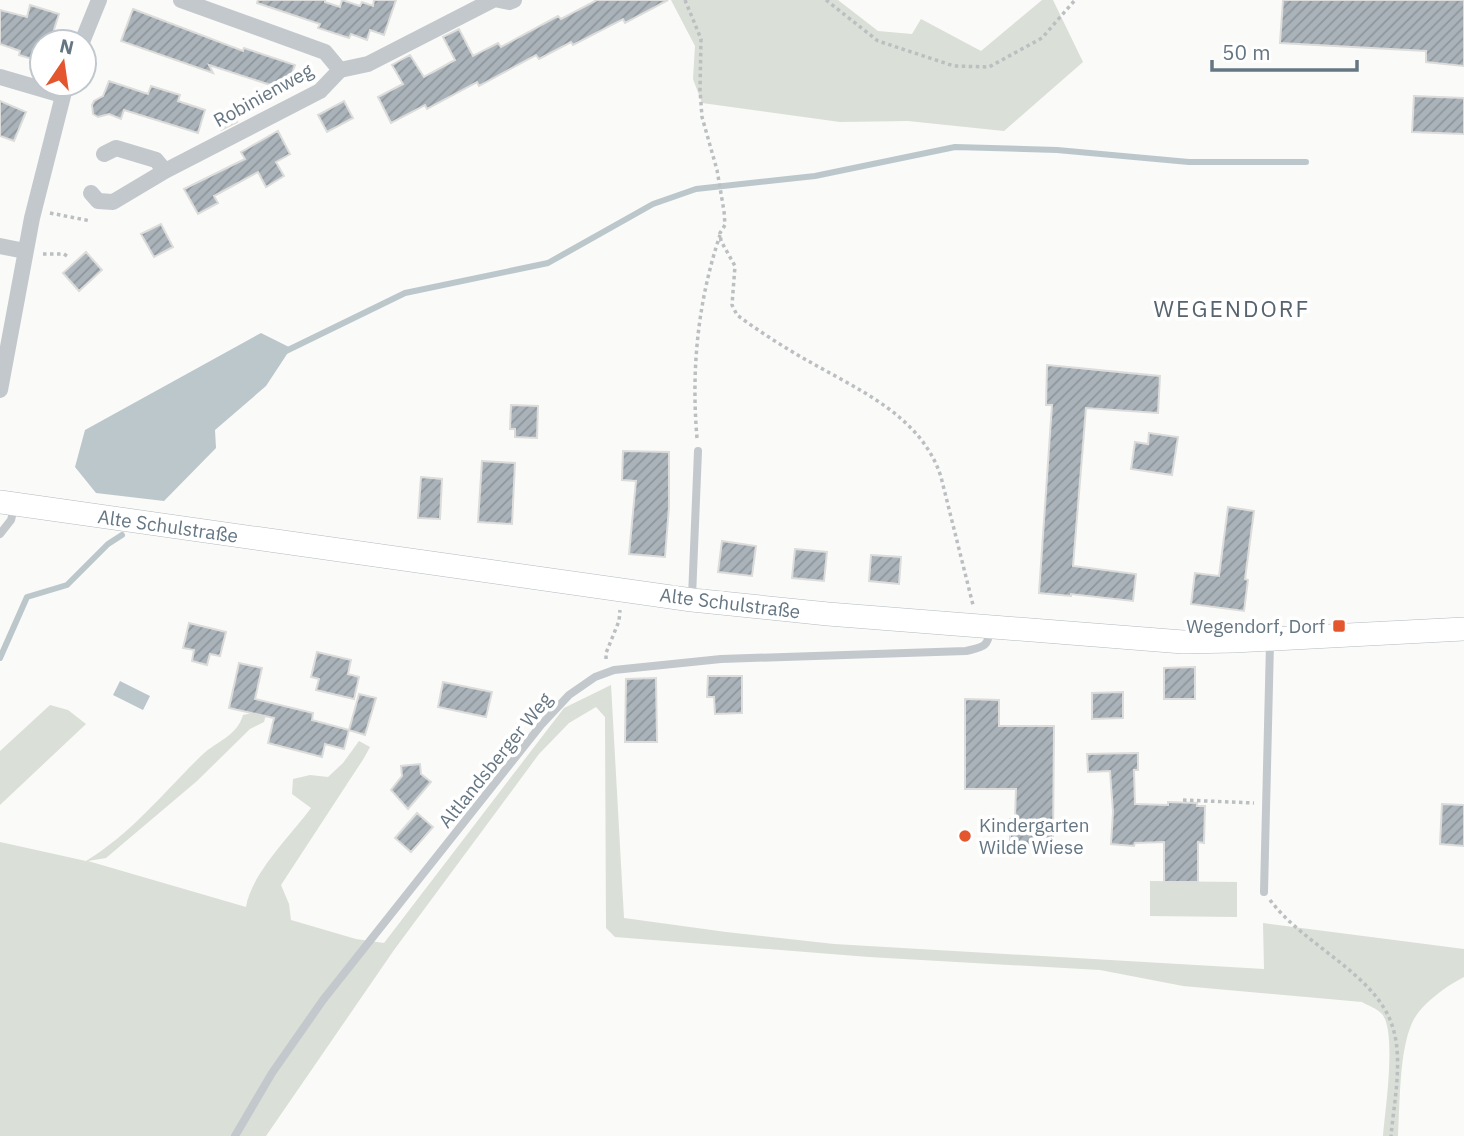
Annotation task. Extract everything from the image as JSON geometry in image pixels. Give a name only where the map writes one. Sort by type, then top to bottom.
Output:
[{"type":"street","points":[[88,28],[99,0]]},
{"type":"street","points":[[181,0],[325,52],[340,71]]},
{"type":"street","name":"Robinienweg","points":[[91,193],[98,201],[113,202],[165,171],[320,91],[340,71],[368,64],[493,0]]},
{"type":"street","points":[[499,0],[514,0]]},
{"type":"street","points":[[0,77],[28,83]]},
{"type":"street","points":[[0,390],[25,251],[62,98]]},
{"type":"street","points":[[104,155],[116,148],[156,160],[165,171]]},
{"type":"street","points":[[0,246],[25,251]]},
{"type":"street","name":"Alte Schulstraße","points":[[7,504],[692,600],[828,614],[983,621],[1171,641],[1269,640],[1464,629]]},
{"type":"lane","points":[[692,600],[698,451]]},
{"type":"lane","points":[[0,534],[11,520],[7,504]]},
{"type":"lane","name":"Altlandsberger Weg","points":[[235,1136],[272,1073],[323,1000],[541,725],[569,695],[585,683],[606,672],[721,659],[966,651],[983,647],[989,641],[983,621]]},
{"type":"lane","points":[[1264,892],[1269,640]]},
{"type":"path","points":[[685,0],[701,39],[702,117],[717,170],[725,225],[712,258],[701,309],[696,351],[698,451]]},
{"type":"path","points":[[826,0],[878,41],[954,66],[989,66],[1042,38],[1075,0]]},
{"type":"path","points":[[48,213],[91,221]]},
{"type":"path","points":[[720,233],[734,266],[732,306],[737,316],[795,354],[867,392],[907,424],[926,446],[941,477],[983,621]]},
{"type":"path","points":[[46,255],[68,256]]},
{"type":"path","points":[[606,672],[606,653],[619,621],[622,590]]},
{"type":"path","points":[[1183,800],[1265,804]]},
{"type":"path","points":[[1264,892],[1282,916],[1374,992],[1383,1006],[1393,1028],[1396,1046],[1391,1136]]},
{"type":"shaded area","points":[[671,0],[838,0],[878,31],[912,34],[921,19],[981,51],[1042,0],[1053,0],[1083,62],[1004,131],[908,121],[840,122],[702,103],[693,79],[695,46]]},
{"type":"shaded area","points":[[261,333],[291,348],[266,386],[215,430],[216,448],[164,501],[96,493],[75,467],[85,430]]},
{"type":"shaded area","points":[[120,681],[150,696],[143,710],[113,695]]},
{"type":"shaded area","points":[[611,685],[624,918],[834,944],[1264,969],[1263,923],[1464,949],[1464,977],[1427,1003],[1412,1023],[1401,1078],[1398,1136],[1383,1136],[1389,1072],[1389,1037],[1386,1023],[1380,1012],[1362,1002],[1183,986],[1100,970],[869,957],[615,937],[606,928],[605,717],[596,707],[569,723],[539,754],[394,950],[266,1136],[0,1136],[0,842],[86,861],[133,825],[202,755],[231,733],[243,715],[252,713],[255,701],[269,703],[264,722],[250,729],[197,781],[106,858],[88,861],[246,907],[249,894],[263,868],[311,808],[292,794],[293,779],[310,775],[328,777],[343,763],[359,741],[370,747],[281,885],[289,904],[291,920],[356,939],[384,943],[564,708]]},
{"type":"shaded area","points":[[50,705],[68,710],[86,724],[0,805],[0,751]]},
{"type":"shaded area","points":[[1150,881],[1237,882],[1237,917],[1150,916]]},
{"type":"building","points":[[258,0],[325,0],[340,7],[342,0],[360,6],[362,2],[373,6],[374,0],[396,0],[384,35],[370,30],[367,40],[351,34],[349,38],[318,28],[320,24],[257,3]]},
{"type":"building","points":[[597,0],[668,0],[625,23],[623,19],[539,59],[536,55],[479,86],[477,82],[427,109],[425,105],[391,123],[378,97],[403,84],[392,65],[410,55],[424,77],[455,60],[443,37],[459,29],[473,56],[498,43],[501,47],[558,16],[561,19]]},
{"type":"building","points":[[1283,0],[1464,0],[1464,66],[1426,62],[1426,51],[1280,43]]},
{"type":"building","points":[[30,5],[59,14],[54,28],[28,28],[28,58],[19,55],[20,51],[0,44],[0,10],[27,17]]},
{"type":"building","points":[[133,9],[243,51],[244,48],[295,65],[286,90],[209,65],[213,73],[121,41]]},
{"type":"building","points":[[109,81],[148,94],[151,86],[180,95],[178,101],[205,110],[198,133],[124,110],[121,119],[109,114],[98,117],[93,114],[92,105],[103,96]]},
{"type":"building","points":[[1414,96],[1464,98],[1464,134],[1412,132]]},
{"type":"building","points":[[0,101],[26,112],[14,141],[0,136]]},
{"type":"building","points":[[344,101],[353,118],[327,132],[318,115]]},
{"type":"building","points":[[230,108],[237,122],[221,130],[214,116]]},
{"type":"building","points":[[278,131],[290,154],[276,162],[284,176],[266,187],[258,172],[214,196],[218,203],[198,214],[184,189],[245,159],[241,152]]},
{"type":"building","points":[[161,224],[173,247],[154,257],[141,234]]},
{"type":"building","points":[[86,252],[102,270],[79,291],[63,273]]},
{"type":"building","points":[[1047,365],[1160,376],[1158,413],[1086,408],[1073,566],[1136,574],[1133,601],[1039,593],[1052,405],[1046,405]]},
{"type":"building","points":[[511,405],[538,406],[537,438],[515,437],[515,429],[510,429]]},
{"type":"building","points":[[1149,433],[1178,437],[1172,475],[1131,469],[1135,442],[1148,444]]},
{"type":"building","points":[[623,451],[669,452],[665,557],[629,554],[636,481],[622,480]]},
{"type":"building","points":[[482,461],[515,463],[512,524],[478,522]]},
{"type":"building","points":[[421,477],[442,479],[440,519],[418,518]]},
{"type":"building","points":[[1228,507],[1254,511],[1245,579],[1248,580],[1244,611],[1191,604],[1195,573],[1219,576]]},
{"type":"building","points":[[722,541],[756,546],[752,576],[718,572]]},
{"type":"building","points":[[795,549],[827,552],[824,581],[792,578]]},
{"type":"building","points":[[871,555],[901,557],[899,584],[869,581]]},
{"type":"building","points":[[189,623],[226,632],[220,656],[210,654],[207,665],[192,661],[194,650],[183,648]]},
{"type":"building","points":[[317,652],[351,660],[348,674],[359,677],[354,699],[316,690],[319,679],[311,677]]},
{"type":"building","points":[[239,663],[262,668],[255,699],[313,713],[312,720],[349,730],[344,749],[325,744],[322,757],[268,743],[274,718],[229,708]]},
{"type":"building","points":[[1195,667],[1195,699],[1164,699],[1164,668]]},
{"type":"building","points":[[708,676],[742,676],[742,713],[715,714],[714,697],[707,697]]},
{"type":"building","points":[[656,678],[657,742],[625,742],[626,679]]},
{"type":"building","points":[[443,682],[492,692],[486,717],[438,707]]},
{"type":"building","points":[[1123,692],[1123,718],[1092,719],[1092,693]]},
{"type":"building","points":[[359,694],[376,698],[365,735],[349,730]]},
{"type":"building","points":[[965,699],[999,700],[999,726],[1054,726],[1053,845],[1010,845],[1010,819],[1015,818],[1016,789],[965,789]]},
{"type":"building","points":[[1138,753],[1138,770],[1134,770],[1135,804],[1168,805],[1168,802],[1197,803],[1197,806],[1205,806],[1204,843],[1198,842],[1198,882],[1164,882],[1164,842],[1135,843],[1134,846],[1111,844],[1113,812],[1110,771],[1088,772],[1087,754]]},
{"type":"building","points":[[420,764],[421,774],[431,782],[408,809],[391,790],[402,776],[401,766]]},
{"type":"building","points":[[1442,804],[1464,805],[1464,846],[1440,844]]},
{"type":"building","points":[[417,813],[433,827],[411,852],[395,838]]},
{"type":"waterway","points":[[286,351],[405,293],[548,263],[653,204],[696,189],[815,176],[955,147],[1057,150],[1189,162],[1306,162]]},
{"type":"waterway","points":[[0,658],[27,597],[67,585],[108,544],[122,535]]},
{"type":"place","name":"Wegendorf, Dorf","points":[[1339,626]]},
{"type":"place","name":"Kindergarten Wilde Wiese","points":[[965,836]]},
{"type":"district","name":"WEGENDORF","points":[[1232,308]]}]
